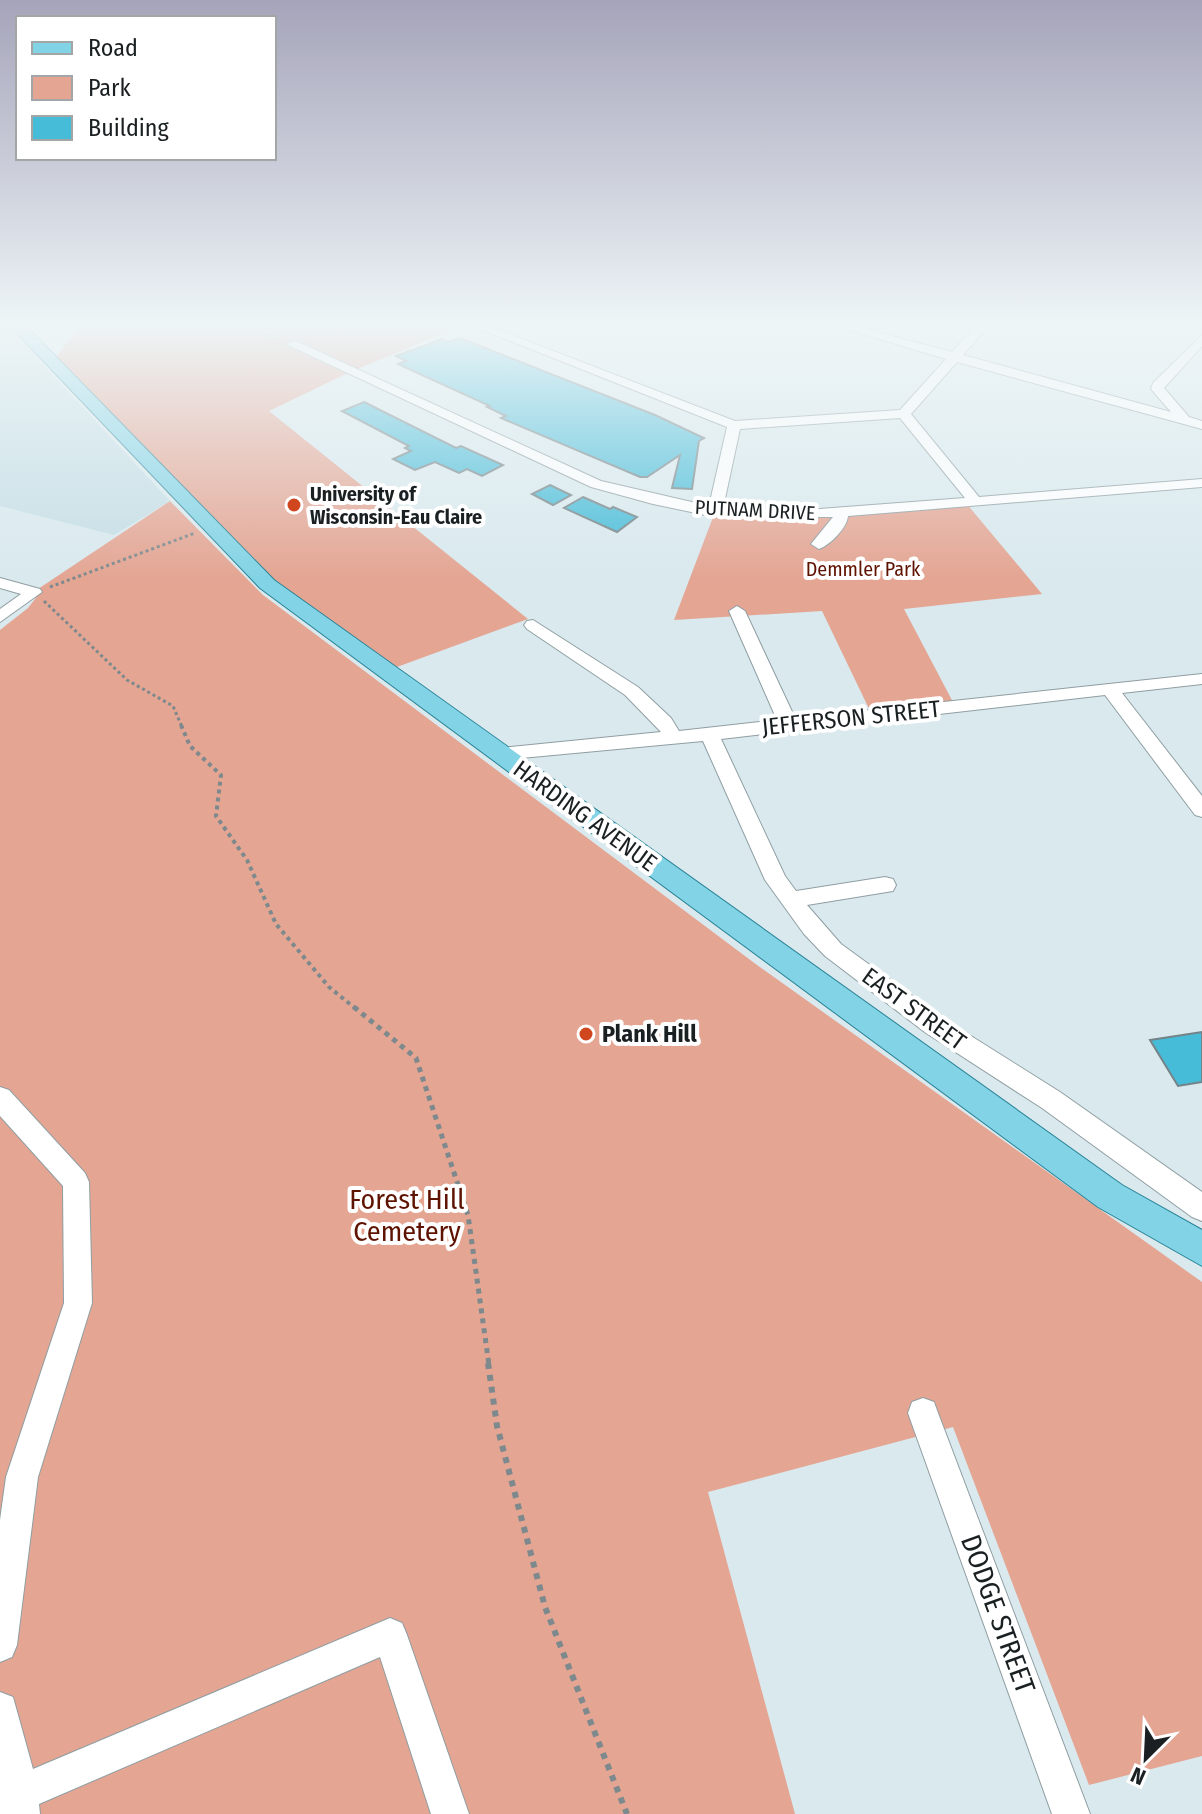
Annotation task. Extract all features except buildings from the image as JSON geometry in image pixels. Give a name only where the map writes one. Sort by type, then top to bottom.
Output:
[{"type":"main road","name":"HARDING AVENUE","points":[[99,410],[267,584],[1110,1196],[1202,1249]]},
{"type":"street","name":"PUTNAM DRIVE","points":[[435,410],[596,484],[653,500],[715,512],[840,513],[1202,483]]},
{"type":"street","points":[[694,410],[734,425],[904,414],[908,410]]},
{"type":"street","points":[[1148,410],[1202,425]]},
{"type":"street","points":[[1175,410],[1202,434]]},
{"type":"street","points":[[904,414],[976,502]]},
{"type":"street","points":[[715,512],[734,425]]},
{"type":"street","points":[[819,544],[841,521],[840,513]]},
{"type":"street","points":[[0,583],[34,592]]},
{"type":"street","points":[[0,617],[34,592]]},
{"type":"street","points":[[737,611],[788,724]]},
{"type":"street","points":[[533,625],[651,707],[669,726],[674,738]]},
{"type":"street","name":"JEFFERSON STREET","points":[[500,754],[674,738],[1202,679]]},
{"type":"street","points":[[1110,690],[1202,810]]},
{"type":"street","name":"EAST STREET","points":[[709,734],[765,860],[791,900],[833,950],[935,1026],[1051,1100],[1202,1208]]},
{"type":"street","points":[[791,900],[885,885]]},
{"type":"street","points":[[0,1098],[76,1182],[78,1303],[22,1477],[0,1645]]},
{"type":"street","name":"DODGE STREET","points":[[923,1413],[1071,1814]]},
{"type":"street","points":[[0,1710],[14,1802],[390,1635],[450,1814]]},
{"type":"path","points":[[212,526],[34,592],[127,680],[173,706],[190,746],[221,775],[216,816],[247,860],[276,924],[329,987],[416,1058],[468,1215],[497,1426],[545,1607],[627,1814]]},
{"type":"shaded area","points":[[0,410],[85,410],[170,501],[114,535],[0,506]]},
{"type":"green space","name":"University of Wisconsin-Eau Claire","points":[[100,410],[272,410],[269,411],[528,619],[386,671],[267,584]]},
{"type":"green space","name":"Forest Hill Cemetery","points":[[170,501],[263,595],[757,965],[1202,1282],[1202,1756],[1089,1785],[953,1427],[708,1492],[795,1814],[0,1814],[0,630],[28,608],[39,594],[38,589]]},
{"type":"green space","name":"Demmler Park","points":[[966,503],[1042,594],[904,609],[955,706],[872,715],[822,611],[674,620],[715,512],[806,515]]},
{"type":"place","name":"University of Wisconsin-Eau Claire","points":[[294,505]]},
{"type":"place","name":"Plank Hill","points":[[586,1034]]}]
